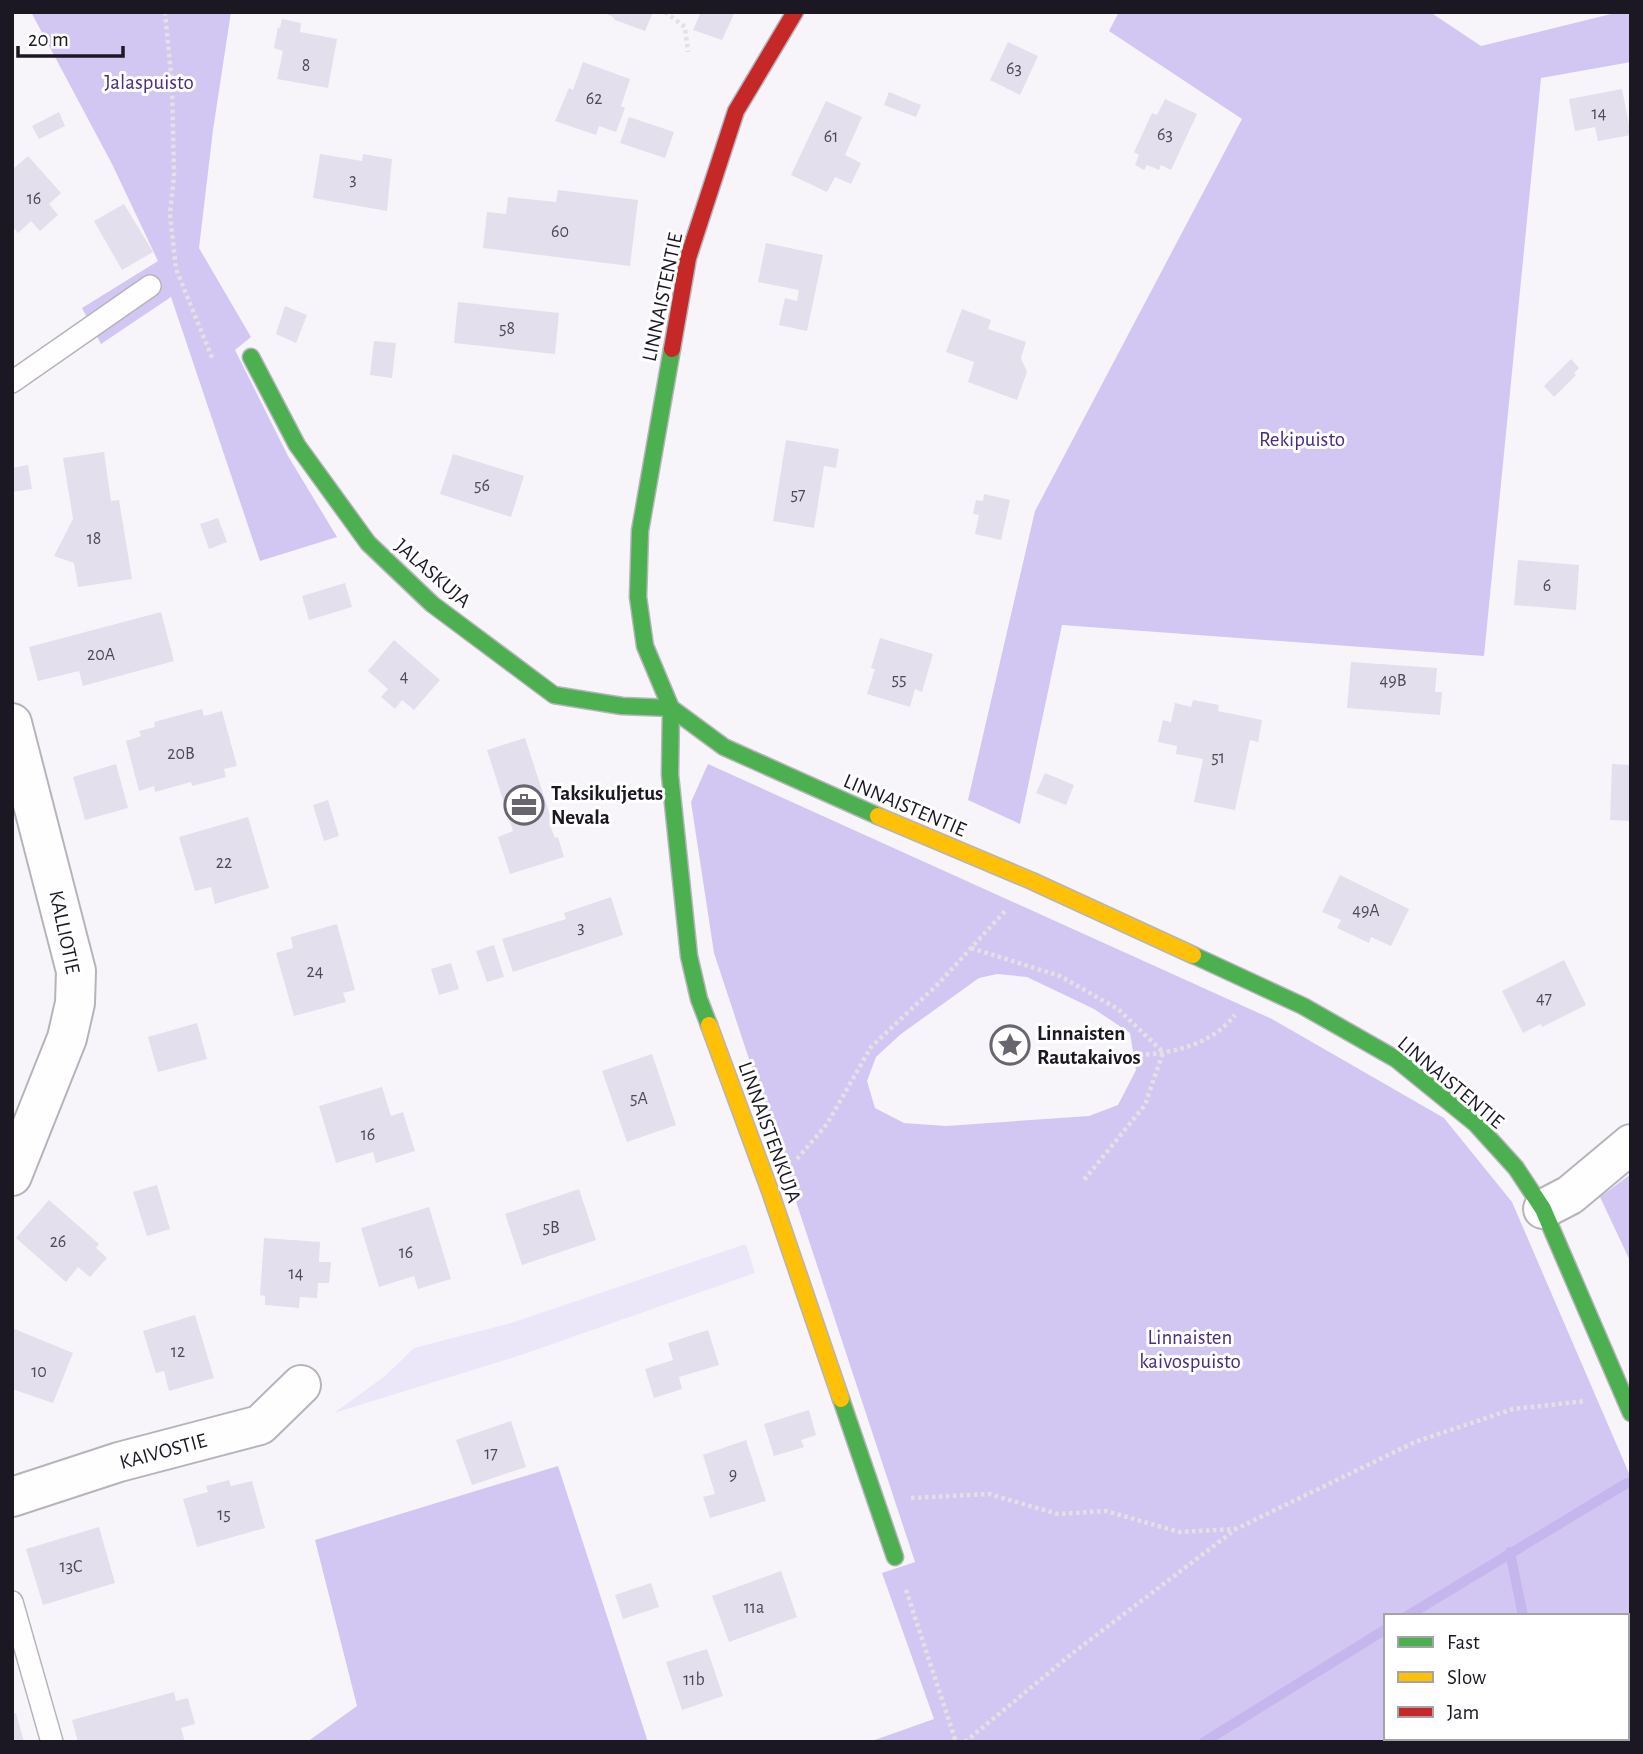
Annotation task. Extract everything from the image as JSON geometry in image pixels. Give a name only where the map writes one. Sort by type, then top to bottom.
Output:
[{"type":"street","name":"LINNAISTENTIE","points":[[795,12],[736,111],[688,258],[683,285],[640,531],[639,557],[638,597],[645,646],[671,708],[724,747],[811,788],[1032,881],[1258,985],[1303,1006],[1396,1059],[1476,1124],[1516,1168],[1543,1209],[1628,1405]]},
{"type":"street","name":"JALASKUJA","points":[[251,357],[297,445],[368,543],[432,604],[554,695],[622,706],[671,708]]},
{"type":"street","name":"LINNAISTENKUJA","points":[[671,708],[670,775],[689,956],[699,999],[770,1191],[895,1557]]},
{"type":"street","name":"KALLIOTIE","points":[[12,723],[76,971],[75,1003],[67,1038],[12,1176]]},
{"type":"street","points":[[1543,1209],[1570,1195],[1631,1144]]},
{"type":"street","name":"KAIVOSTIE","points":[[12,1497],[119,1462],[260,1425],[301,1385]]},
{"type":"lane","points":[[12,382],[150,286]]},
{"type":"lane","points":[[12,1602],[52,1742]]},
{"type":"path","points":[[165,12],[172,84],[174,176],[170,214],[176,269]]},
{"type":"path","points":[[665,12],[685,27],[688,52]]},
{"type":"path","points":[[770,1191],[827,1124],[871,1047],[938,984],[1032,881]]},
{"type":"path","points":[[971,948],[1060,976],[1118,1009],[1163,1052]]},
{"type":"path","points":[[1076,1056],[1168,1053],[1202,1041],[1227,1025],[1258,985]]},
{"type":"path","points":[[1084,1180],[1145,1105],[1163,1052]]},
{"type":"path","points":[[965,1742],[1074,1651],[1236,1529],[1427,1438],[1513,1409],[1628,1405]]},
{"type":"path","points":[[875,1500],[989,1494],[1058,1514],[1106,1511],[1179,1532],[1236,1529]]},
{"type":"path","points":[[895,1557],[957,1742]]},
{"type":"shaded area","points":[[746,1244],[755,1273],[521,1355],[334,1413],[385,1376],[414,1348],[511,1323]]},
{"type":"green space","name":"Jalaspuisto","points":[[31,12],[231,12],[199,248],[251,337],[235,350],[288,456],[337,537],[260,561],[171,297],[101,344],[82,308],[158,261],[112,164]]},
{"type":"green space","name":"Rekipuisto","points":[[1119,12],[1430,12],[1481,46],[1619,12],[1631,12],[1631,62],[1541,78],[1484,656],[1062,625],[1020,824],[968,800],[1035,511],[1242,119],[1109,31]]},
{"type":"green space","name":"Linnaisten kaivospuisto","points":[[708,764],[1272,1019],[1444,1118],[1512,1202],[1631,1478],[1631,1742],[869,1742],[934,1719],[882,1573],[915,1562],[714,953],[691,802]],"holes":[[[997,974],[1027,977],[1094,1009],[1130,1033],[1136,1070],[1118,1105],[1089,1116],[946,1126],[904,1123],[875,1108],[867,1081],[876,1057],[901,1034],[979,978]]]},
{"type":"green space","points":[[1631,1174],[1631,1263],[1600,1197]]},
{"type":"green space","points":[[558,1466],[648,1742],[307,1742],[357,1706],[315,1540]]},
{"type":"building","points":[[603,12],[653,12],[645,31],[615,20]]},
{"type":"building","points":[[701,12],[735,12],[722,40],[693,30]]},
{"type":"building","points":[[282,19],[301,23],[300,32],[337,39],[328,88],[277,79],[283,51],[274,48]]},
{"type":"building","points":[[1008,42],[1038,56],[1020,95],[990,80]]},
{"type":"building","points":[[583,62],[630,79],[621,106],[625,108],[616,132],[599,126],[596,135],[555,121],[569,88],[573,90]]},
{"type":"building","points":[[1622,89],[1631,135],[1598,141],[1595,127],[1575,131],[1569,99]]},
{"type":"building","points":[[889,92],[921,105],[916,117],[884,105]]},
{"type":"building","points":[[1165,99],[1197,114],[1171,170],[1161,165],[1159,170],[1147,165],[1144,170],[1135,165],[1139,155],[1134,152],[1152,113],[1157,115]]},
{"type":"building","points":[[826,101],[862,117],[845,155],[861,163],[851,184],[835,177],[827,192],[791,175]]},
{"type":"building","points":[[59,112],[65,126],[39,139],[32,126]]},
{"type":"building","points":[[629,117],[674,132],[665,158],[620,143]]},
{"type":"building","points":[[320,154],[362,161],[363,154],[392,159],[387,211],[313,198]]},
{"type":"building","points":[[28,156],[61,193],[49,204],[58,215],[40,231],[31,221],[18,233],[12,226],[12,170]]},
{"type":"building","points":[[558,190],[638,200],[630,266],[483,248],[487,212],[506,214],[508,197],[556,202]]},
{"type":"building","points":[[124,204],[153,252],[122,270],[94,221]]},
{"type":"building","points":[[766,243],[823,255],[807,331],[779,325],[785,298],[797,301],[799,290],[758,282]]},
{"type":"building","points":[[458,302],[559,313],[555,354],[454,343]]},
{"type":"building","points":[[285,306],[307,315],[296,343],[276,334]]},
{"type":"building","points":[[962,309],[991,320],[988,329],[1026,342],[1021,358],[1027,372],[1017,400],[968,382],[974,362],[946,352]]},
{"type":"building","points":[[374,341],[396,343],[392,378],[370,375]]},
{"type":"building","points":[[1571,359],[1579,368],[1574,373],[1576,375],[1554,397],[1544,386]]},
{"type":"building","points":[[786,440],[839,449],[836,468],[824,466],[814,528],[773,521]]},
{"type":"building","points":[[104,452],[111,501],[119,500],[132,579],[78,587],[74,563],[54,556],[73,519],[63,458]]},
{"type":"building","points":[[453,454],[524,476],[511,517],[440,494]]},
{"type":"building","points":[[28,465],[32,489],[12,492],[12,468]]},
{"type":"building","points":[[984,494],[1010,500],[1001,540],[975,534],[979,515],[973,514],[976,500],[983,501]]},
{"type":"building","points":[[218,518],[227,542],[209,549],[200,524]]},
{"type":"building","points":[[1518,560],[1579,565],[1576,610],[1514,605]]},
{"type":"building","points":[[345,583],[352,607],[309,620],[302,596]]},
{"type":"building","points":[[161,612],[174,661],[83,686],[79,671],[38,681],[29,647]]},
{"type":"building","points":[[880,638],[933,654],[922,692],[915,689],[910,707],[867,694],[875,669],[871,668]]},
{"type":"building","points":[[394,640],[440,680],[414,710],[402,700],[395,709],[381,697],[388,689],[368,671]]},
{"type":"building","points":[[1351,662],[1437,668],[1435,692],[1442,692],[1440,715],[1347,708]]},
{"type":"building","points":[[1193,700],[1219,705],[1218,711],[1262,720],[1258,742],[1250,740],[1235,810],[1194,802],[1203,759],[1176,754],[1177,746],[1158,742],[1163,720],[1171,722],[1175,703],[1191,707]]},
{"type":"building","points":[[202,709],[204,716],[222,711],[237,766],[224,769],[226,777],[192,786],[191,782],[155,792],[154,786],[139,791],[126,741],[141,736],[139,731],[155,727],[154,722]]},
{"type":"building","points":[[525,738],[553,824],[550,825],[555,838],[558,837],[564,857],[510,874],[498,837],[513,831],[487,750]]},
{"type":"building","points":[[116,764],[128,808],[85,820],[73,777]]},
{"type":"building","points":[[1612,764],[1631,765],[1631,821],[1610,820]]},
{"type":"building","points":[[1045,773],[1074,785],[1066,805],[1036,793]]},
{"type":"building","points":[[328,800],[339,836],[324,841],[313,805]]},
{"type":"building","points":[[248,817],[269,888],[215,904],[211,887],[195,891],[179,837]]},
{"type":"building","points":[[1340,875],[1409,909],[1391,946],[1371,937],[1369,943],[1337,928],[1341,920],[1322,912]]},
{"type":"building","points":[[611,897],[623,935],[513,972],[502,939],[566,919],[564,913]]},
{"type":"building","points":[[337,924],[355,990],[343,993],[346,1002],[294,1016],[276,953],[293,948],[291,937]]},
{"type":"building","points":[[494,945],[504,977],[487,982],[476,951]]},
{"type":"building","points":[[1564,960],[1586,1005],[1542,1027],[1541,1024],[1523,1033],[1502,991]]},
{"type":"building","points":[[451,963],[459,989],[439,995],[431,969]]},
{"type":"building","points":[[197,1023],[207,1059],[158,1072],[148,1037]]},
{"type":"building","points":[[652,1054],[676,1125],[627,1142],[602,1071]]},
{"type":"building","points":[[382,1087],[391,1116],[403,1112],[415,1151],[376,1163],[373,1152],[336,1163],[319,1106]]},
{"type":"building","points":[[157,1185],[170,1229],[147,1236],[133,1192]]},
{"type":"building","points":[[579,1189],[596,1240],[522,1265],[505,1214]]},
{"type":"building","points":[[49,1200],[99,1244],[96,1248],[107,1258],[90,1277],[78,1267],[66,1282],[16,1238]]},
{"type":"building","points":[[429,1207],[451,1279],[418,1289],[414,1276],[379,1287],[361,1228]]},
{"type":"building","points":[[264,1238],[320,1242],[319,1262],[331,1262],[329,1283],[318,1283],[317,1298],[300,1297],[299,1308],[265,1305],[265,1296],[260,1295]]},
{"type":"building","points":[[195,1315],[214,1378],[169,1391],[164,1371],[156,1373],[143,1331]]},
{"type":"building","points":[[12,1328],[73,1353],[53,1403],[12,1389]]},
{"type":"building","points":[[708,1330],[719,1365],[679,1377],[682,1389],[654,1398],[645,1369],[673,1360],[668,1343]]},
{"type":"building","points":[[809,1410],[816,1435],[801,1440],[804,1447],[774,1456],[764,1424]]},
{"type":"building","points":[[511,1421],[526,1467],[472,1485],[456,1440]]},
{"type":"building","points":[[746,1440],[766,1501],[710,1518],[703,1497],[715,1494],[703,1455]]},
{"type":"building","points":[[229,1480],[231,1486],[252,1481],[265,1528],[197,1547],[183,1499],[208,1492],[206,1486]]},
{"type":"building","points":[[99,1527],[115,1583],[43,1605],[26,1549]]},
{"type":"building","points":[[781,1571],[797,1617],[729,1642],[712,1596]]},
{"type":"building","points":[[651,1583],[659,1607],[623,1619],[615,1595]]},
{"type":"building","points":[[707,1649],[723,1696],[682,1710],[666,1662]]},
{"type":"building","points":[[174,1692],[176,1701],[188,1698],[195,1724],[181,1728],[185,1742],[78,1742],[72,1720]]},
{"type":"building","points":[[16,1713],[24,1742],[12,1742],[12,1714]]},
{"type":"waterway","points":[[1410,1614],[1627,1483]]},
{"type":"waterway","points":[[1510,1552],[1523,1614]]},
{"type":"waterway","points":[[1204,1742],[1384,1630]]},
{"type":"traffic: fast","points":[[672,349],[640,531],[638,597],[645,646],[671,708],[724,747],[878,816]]},
{"type":"traffic: fast","points":[[251,357],[297,445],[368,543],[432,604],[554,695],[622,706],[671,708],[670,775],[689,956],[699,999],[709,1025]]},
{"type":"traffic: fast","points":[[1193,955],[1303,1006],[1396,1059],[1476,1124],[1516,1168],[1543,1209],[1631,1413]]},
{"type":"traffic: fast","points":[[841,1399],[895,1557]]},
{"type":"traffic: slow","points":[[878,816],[1032,881],[1193,955]]},
{"type":"traffic: slow","points":[[709,1025],[770,1191],[841,1399]]},
{"type":"traffic: jam","points":[[672,349],[688,258],[736,111],[795,12]]},
{"type":"place","name":"Taksikuljetus Nevala","points":[[524,805]]},
{"type":"place","name":"Linnaisten Rautakaivos","points":[[1010,1045]]}]
